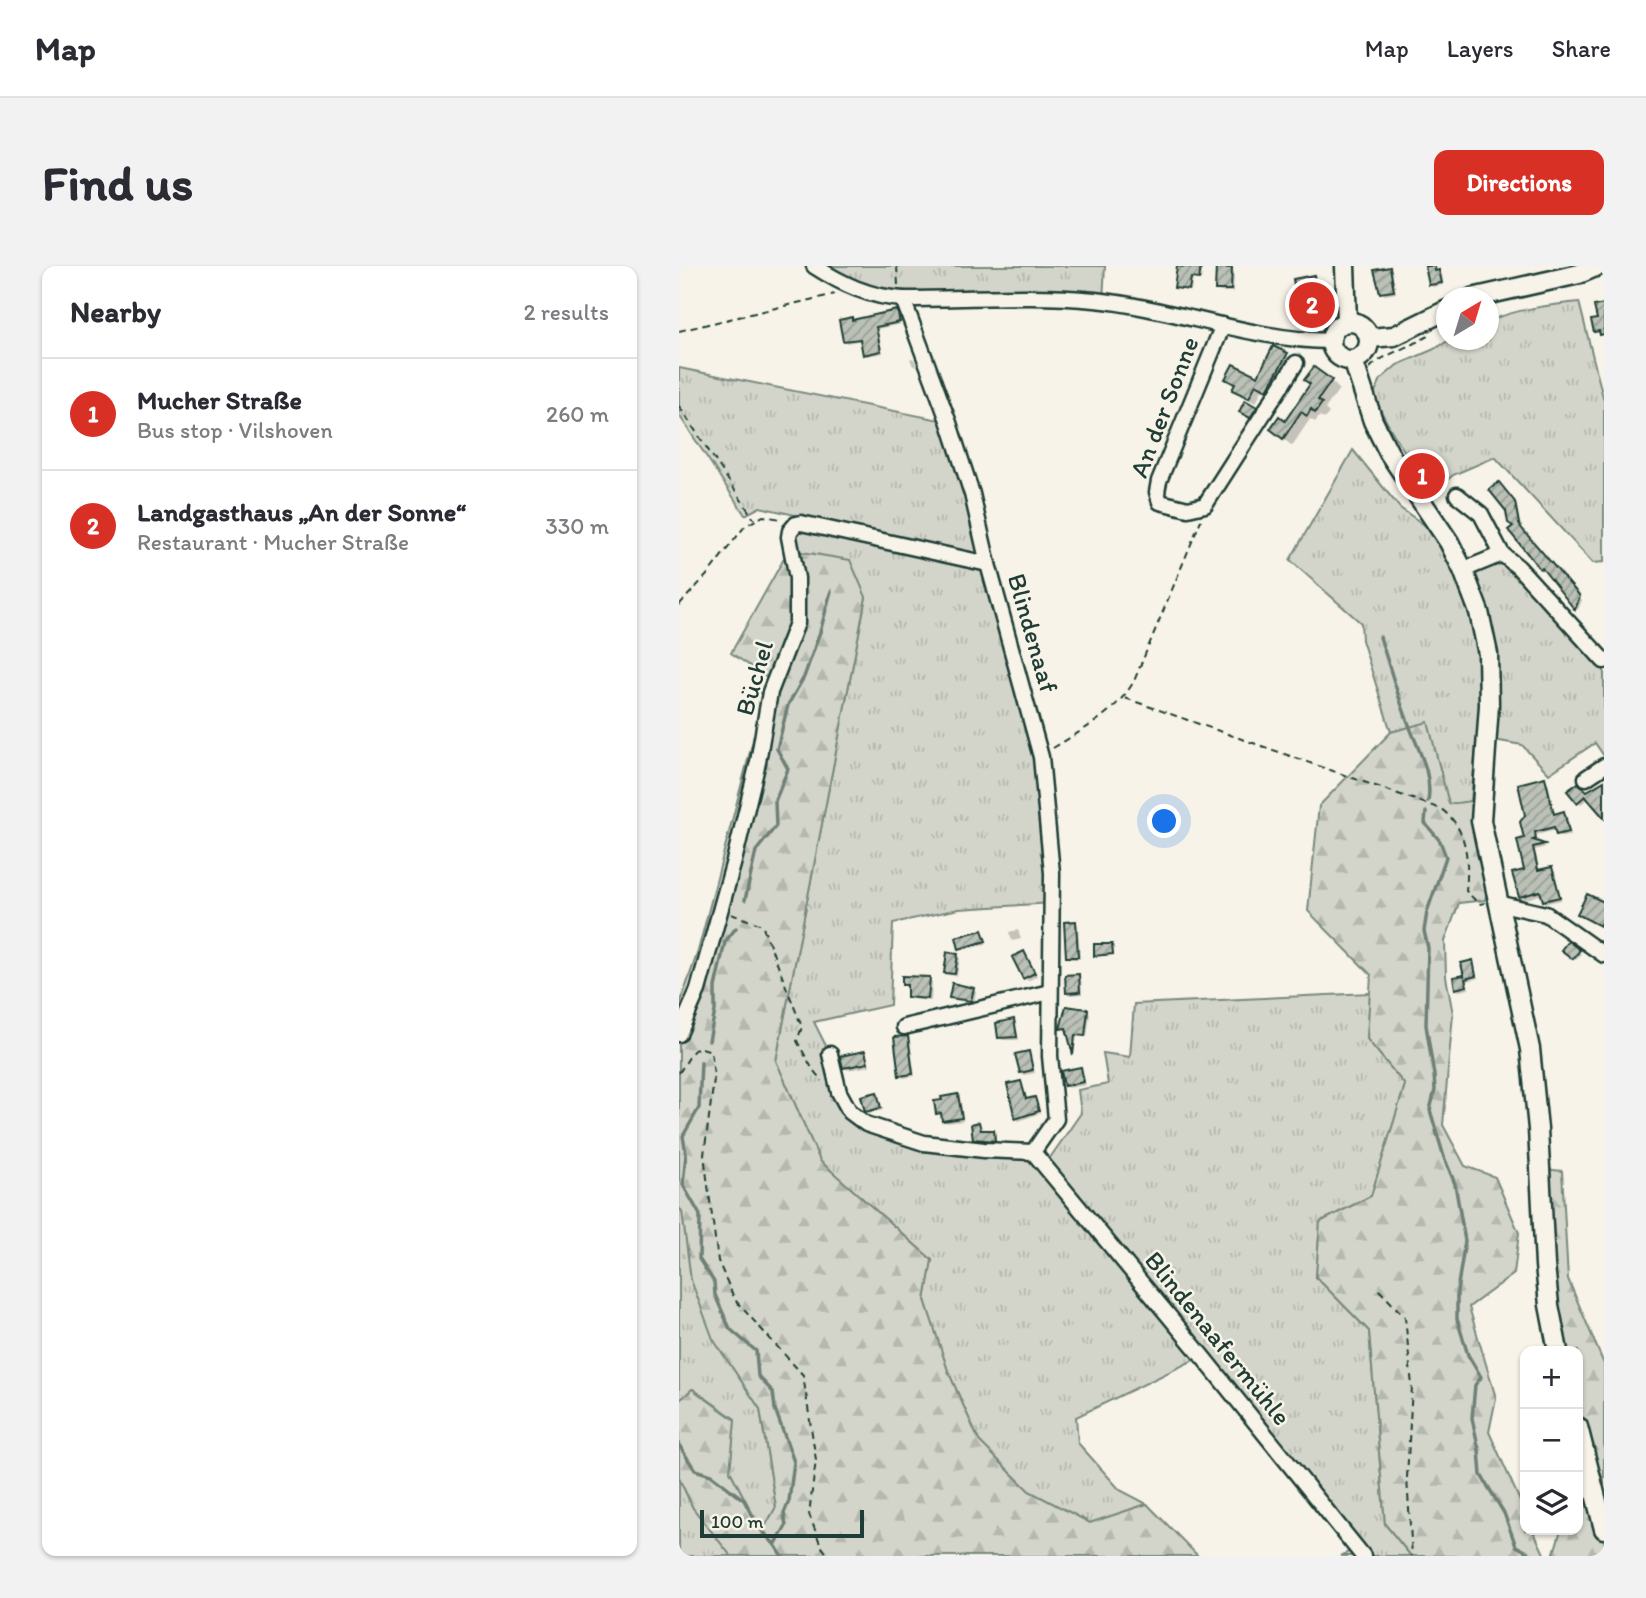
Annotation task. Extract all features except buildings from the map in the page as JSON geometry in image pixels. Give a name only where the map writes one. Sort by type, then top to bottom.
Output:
[{"type":"main road","points":[[1345,266],[1347,323]]},
{"type":"main road","points":[[1499,292],[1579,274],[1598,266]]},
{"type":"main road","points":[[1369,338],[1394,336],[1436,315]]},
{"type":"main road","points":[[1354,367],[1367,349],[1369,338],[1362,327],[1347,323],[1335,329],[1331,347],[1340,358],[1354,367],[1373,421],[1389,453],[1449,542],[1479,612],[1488,654],[1489,705],[1481,821],[1497,903],[1519,988],[1534,1070],[1545,1265],[1557,1346]]},
{"type":"main road","points":[[1583,1447],[1604,1530]]},
{"type":"street","name":"An der Sonne","points":[[814,266],[855,289],[901,299],[1096,300],[1289,339],[1331,341]]},
{"type":"street","name":"Blindenaaf","points":[[901,299],[949,423],[972,494],[988,564],[1041,757],[1052,873],[1050,1056],[1056,1119],[1034,1152]]},
{"type":"street","name":"An der Sonne","points":[[1199,506],[1188,509],[1160,502],[1157,492],[1159,481],[1223,325]]},
{"type":"street","points":[[1199,506],[1205,505],[1296,363]]},
{"type":"street","points":[[1457,495],[1481,514],[1502,554],[1518,567],[1604,661]]},
{"type":"street","points":[[796,524],[988,564]]},
{"type":"street","name":"Büchel","points":[[679,1034],[698,990],[720,911],[758,762],[770,692],[797,623],[797,578],[789,537],[796,524]]},
{"type":"street","points":[[1463,570],[1502,554]]},
{"type":"street","points":[[1586,778],[1604,766]]},
{"type":"street","points":[[1497,903],[1546,914],[1604,955]]},
{"type":"street","points":[[904,1027],[1050,992]]},
{"type":"street","points":[[830,1054],[839,1092],[850,1112],[866,1124],[924,1143],[1034,1152]]},
{"type":"street","name":"Blindenaafermühle","points":[[1034,1152],[1363,1556]]},
{"type":"path","points":[[897,266],[901,299]]},
{"type":"path","points":[[679,331],[855,289]]},
{"type":"path","points":[[1354,367],[1370,368],[1379,359],[1416,344],[1436,331]]},
{"type":"path","points":[[679,406],[754,519]]},
{"type":"path","points":[[1041,757],[1112,710],[1125,698],[1135,681],[1202,518],[1199,506]]},
{"type":"path","points":[[679,605],[745,526],[754,519],[775,516],[796,524]]},
{"type":"path","points":[[1125,698],[1441,809],[1452,817],[1460,828],[1469,865],[1466,891],[1479,904],[1497,903]]},
{"type":"path","points":[[720,911],[762,925],[802,1027],[797,1041],[820,1080],[839,1092]]},
{"type":"path","points":[[679,1073],[699,1047],[708,1050],[712,1056],[713,1079],[704,1155],[718,1261],[735,1300],[803,1376],[816,1460],[809,1514],[821,1546],[829,1556]]},
{"type":"path","points":[[1378,1290],[1405,1317],[1412,1386],[1407,1478],[1412,1556]]},
{"type":"green space","points":[[814,266],[1105,266],[1103,300],[903,300]]},
{"type":"green space","points":[[1579,302],[1604,401],[1604,562],[1593,563],[1495,457],[1453,475],[1436,490],[1401,446],[1373,396],[1381,379],[1397,365],[1436,348],[1436,350],[1499,350],[1499,317],[1545,306]]},
{"type":"green space","points":[[679,368],[945,421],[982,562],[760,507],[745,515],[679,415]]},
{"type":"green space","points":[[1353,450],[1400,508],[1449,542],[1463,570],[1502,554],[1604,661],[1604,756],[1595,743],[1549,774],[1522,745],[1477,737],[1471,801],[1449,805],[1428,723],[1391,732],[1362,640],[1361,623],[1290,560]]},
{"type":"green space","points":[[801,527],[983,568],[1034,726],[1053,903],[959,909],[893,923],[890,1005],[814,1022],[829,1052],[850,1112],[924,1143],[1033,1152],[1045,1165],[1081,1113],[1078,1090],[1108,1084],[1103,1053],[1130,1057],[1134,1004],[1370,993],[1367,1039],[1405,1085],[1371,1196],[1320,1222],[1316,1277],[1369,1331],[1385,1524],[1411,1556],[1341,1556],[1356,1548],[1202,1356],[1076,1417],[1078,1443],[1120,1490],[1147,1504],[1090,1523],[1029,1491],[979,1441],[948,1371],[925,1300],[932,1260],[820,1161],[776,1061],[866,597],[796,551],[794,533]]},
{"type":"green space","points":[[796,551],[850,560],[866,597],[776,1061],[820,1161],[932,1260],[925,1300],[948,1371],[979,1441],[1029,1491],[1090,1523],[1147,1504],[1198,1556],[731,1556],[693,1508],[679,1478],[679,1401],[692,1389],[735,1420],[730,1471],[762,1532],[776,1507],[760,1409],[713,1339],[691,1280],[682,1211],[679,1208],[679,1007],[698,951],[769,679],[731,653],[786,555]]},
{"type":"green space","points":[[1428,722],[1449,804],[1471,801],[1488,887],[1485,900],[1459,903],[1445,941],[1446,977],[1453,1014],[1443,1125],[1465,1166],[1495,1177],[1519,1233],[1514,1274],[1469,1307],[1496,1398],[1489,1432],[1520,1501],[1520,1535],[1535,1535],[1545,1556],[1411,1556],[1385,1524],[1369,1331],[1316,1277],[1320,1222],[1371,1196],[1405,1085],[1367,1039],[1371,975],[1308,911],[1319,806],[1391,732]]},
{"type":"green space","points":[[1544,1169],[1562,1171],[1568,1279],[1604,1364],[1604,1556],[1553,1556],[1559,1535],[1583,1535],[1583,1465],[1590,1463],[1583,1432],[1583,1346],[1563,1346],[1549,1281]]},
{"type":"green space","points":[[679,1208],[682,1210],[713,1338],[760,1409],[776,1507],[762,1532],[730,1471],[735,1419],[693,1389],[679,1401]]},
{"type":"green space","points":[[679,1478],[693,1508],[731,1556],[679,1556]]},
{"type":"waterway","points":[[745,900],[756,851],[776,826],[775,801],[788,769],[777,749],[788,705],[804,677],[831,591]]},
{"type":"waterway","points":[[1380,637],[1426,771],[1428,801]]},
{"type":"waterway","points":[[1426,812],[1425,823],[1440,841],[1446,857],[1427,912],[1424,931],[1428,948],[1426,1025],[1435,1090],[1430,1110],[1455,1184],[1465,1241],[1457,1291],[1457,1319],[1468,1355],[1481,1377],[1475,1385],[1472,1418],[1481,1475],[1504,1513],[1516,1546],[1535,1556]]},
{"type":"waterway","points":[[709,1041],[715,1011],[715,987],[725,942],[736,928]]},
{"type":"waterway","points":[[701,1062],[699,1108],[683,1136],[686,1154],[683,1185],[700,1215],[699,1259],[714,1282],[715,1295],[730,1329],[756,1351],[758,1376],[773,1392],[775,1409],[794,1462],[789,1501],[784,1513],[786,1526],[775,1545],[782,1556]]},
{"type":"waterway","points":[[679,1445],[695,1470],[711,1475],[744,1500],[756,1524],[775,1545]]},
{"type":"place","name":"Landgasthaus „An der Sonne“","points":[[1312,305]]},
{"type":"place","name":"Mucher Straße","points":[[1422,476]]}]
